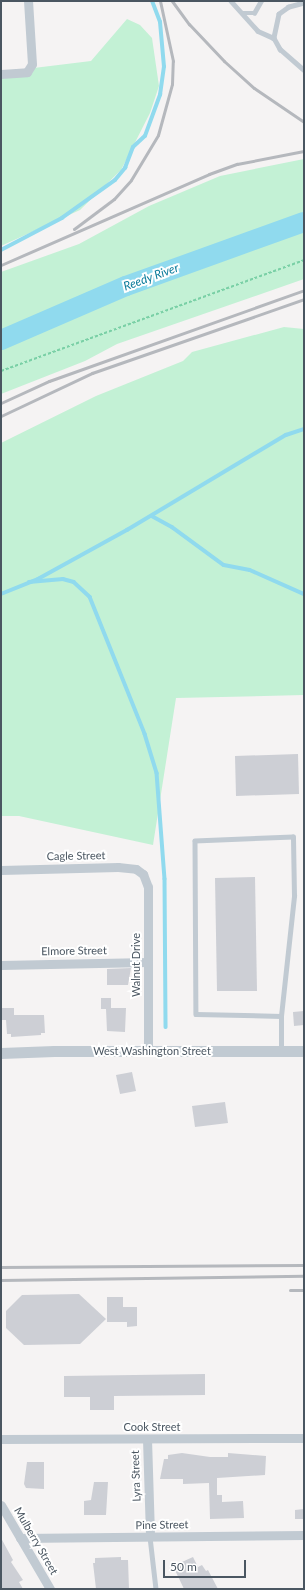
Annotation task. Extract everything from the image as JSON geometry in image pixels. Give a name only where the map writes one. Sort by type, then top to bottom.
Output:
[{"type":"street","points":[[1,74],[27,72],[32,64],[33,52],[28,1]]},
{"type":"street","name":"Cagle Street","points":[[1,870],[118,867],[136,870],[146,880]]},
{"type":"street","name":"Walnut Drive","points":[[146,880],[148,887],[148,1050]]},
{"type":"street","name":"Elmore Street","points":[[1,965],[148,962]]},
{"type":"street","name":"West Washington Street","points":[[1,1053],[148,1050],[304,1051]]},
{"type":"street","name":"Lyra Street","points":[[147,1438],[150,1537]]},
{"type":"street","name":"Cook Street","points":[[1,1440],[304,1438]]},
{"type":"street","name":"Mulberry Street","points":[[2,1509],[50,1589]]},
{"type":"street","name":"Pine Street","points":[[20,1538],[304,1535]]},
{"type":"lane","points":[[231,1],[258,31],[274,38],[280,49],[304,70]]},
{"type":"lane","points":[[243,13],[254,13],[261,1]]},
{"type":"lane","points":[[274,38],[279,14],[289,7],[304,3]]},
{"type":"lane","points":[[281,1016],[196,1014],[195,841],[293,837],[294,896],[281,1016],[281,1051]]},
{"type":"lane","points":[[150,1537],[156,1589]]},
{"type":"path","points":[[1,371],[304,260]]},
{"type":"green space","points":[[127,19],[140,25],[152,38],[159,86],[150,113],[121,170],[80,210],[1,246],[1,72],[91,61]]},
{"type":"green space","points":[[304,159],[304,279],[117,344],[85,361],[1,394],[1,272],[79,244],[149,206],[220,176]]},
{"type":"green space","points":[[284,327],[304,329],[304,695],[176,698],[153,845],[19,816],[1,816],[1,443],[96,396],[183,361],[192,352]]},
{"type":"building","points":[[298,754],[299,794],[236,796],[235,756]]},
{"type":"building","points":[[255,877],[257,991],[217,991],[215,878]]},
{"type":"building","points":[[131,968],[128,985],[107,985],[107,969]]},
{"type":"building","points":[[101,998],[111,998],[111,1008],[126,1008],[125,1032],[107,1031],[106,1009],[101,1009]]},
{"type":"building","points":[[1,1008],[14,1008],[14,1015],[44,1015],[45,1033],[41,1033],[41,1035],[11,1037],[11,1034],[7,1034],[6,1020],[1,1020]]},
{"type":"building","points":[[304,1011],[304,1025],[294,1026],[293,1012]]},
{"type":"building","points":[[132,1072],[136,1091],[120,1094],[116,1075]]},
{"type":"building","points":[[225,1102],[228,1123],[195,1127],[192,1106]]},
{"type":"building","points":[[79,1294],[106,1319],[80,1344],[24,1345],[6,1328],[6,1311],[22,1295]]},
{"type":"building","points":[[107,1297],[123,1297],[123,1307],[137,1307],[137,1326],[127,1327],[127,1322],[107,1322]]},
{"type":"building","points":[[205,1374],[205,1395],[114,1396],[114,1410],[90,1410],[90,1397],[64,1397],[64,1376]]},
{"type":"building","points":[[182,1453],[210,1457],[228,1457],[228,1453],[266,1456],[265,1475],[217,1478],[217,1495],[222,1495],[222,1502],[243,1501],[244,1518],[210,1519],[209,1483],[183,1484],[183,1479],[160,1479],[164,1459],[168,1459],[168,1455]]},
{"type":"building","points":[[27,1462],[44,1462],[44,1489],[26,1488],[24,1484]]},
{"type":"building","points":[[94,1482],[108,1482],[106,1515],[84,1515],[84,1501],[91,1500]]},
{"type":"building","points":[[304,1509],[304,1519],[295,1519],[295,1510]]},
{"type":"building","points":[[1,1538],[13,1560],[11,1562],[23,1580],[19,1582],[23,1589],[3,1589],[1,1586]]},
{"type":"building","points":[[121,1557],[121,1560],[128,1560],[129,1589],[96,1589],[93,1563],[95,1563],[95,1558]]},
{"type":"building","points":[[193,1557],[198,1567],[202,1565],[206,1571],[208,1570],[218,1589],[184,1589],[173,1566]]},
{"type":"waterway","points":[[1,250],[62,218],[115,180],[125,168],[133,147],[145,136],[160,95],[164,67],[160,22],[152,1]]},
{"type":"waterway","name":"Reedy River","points":[[1,340],[126,286],[304,222]]},
{"type":"waterway","points":[[1,594],[38,579],[127,530],[286,435],[304,429]]},
{"type":"waterway","points":[[152,516],[172,527],[224,565],[250,570],[304,594]]},
{"type":"waterway","points":[[29,582],[63,579],[74,582],[90,597],[145,734],[157,773],[165,879],[166,1027]]},
{"type":"railway","points":[[74,229],[114,199],[131,180],[158,135],[172,84],[173,61],[160,1]]},
{"type":"railway","points":[[172,1],[189,24],[224,61],[254,88],[304,122]]},
{"type":"railway","points":[[1,265],[209,174],[237,164],[304,151]]},
{"type":"railway","points":[[1,403],[49,381],[304,290]]},
{"type":"railway","points":[[1,416],[92,373],[304,299]]},
{"type":"railway","points":[[1,1267],[304,1265]]},
{"type":"railway","points":[[1,1280],[304,1276]]},
{"type":"railway","points":[[290,1290],[304,1290]]}]
